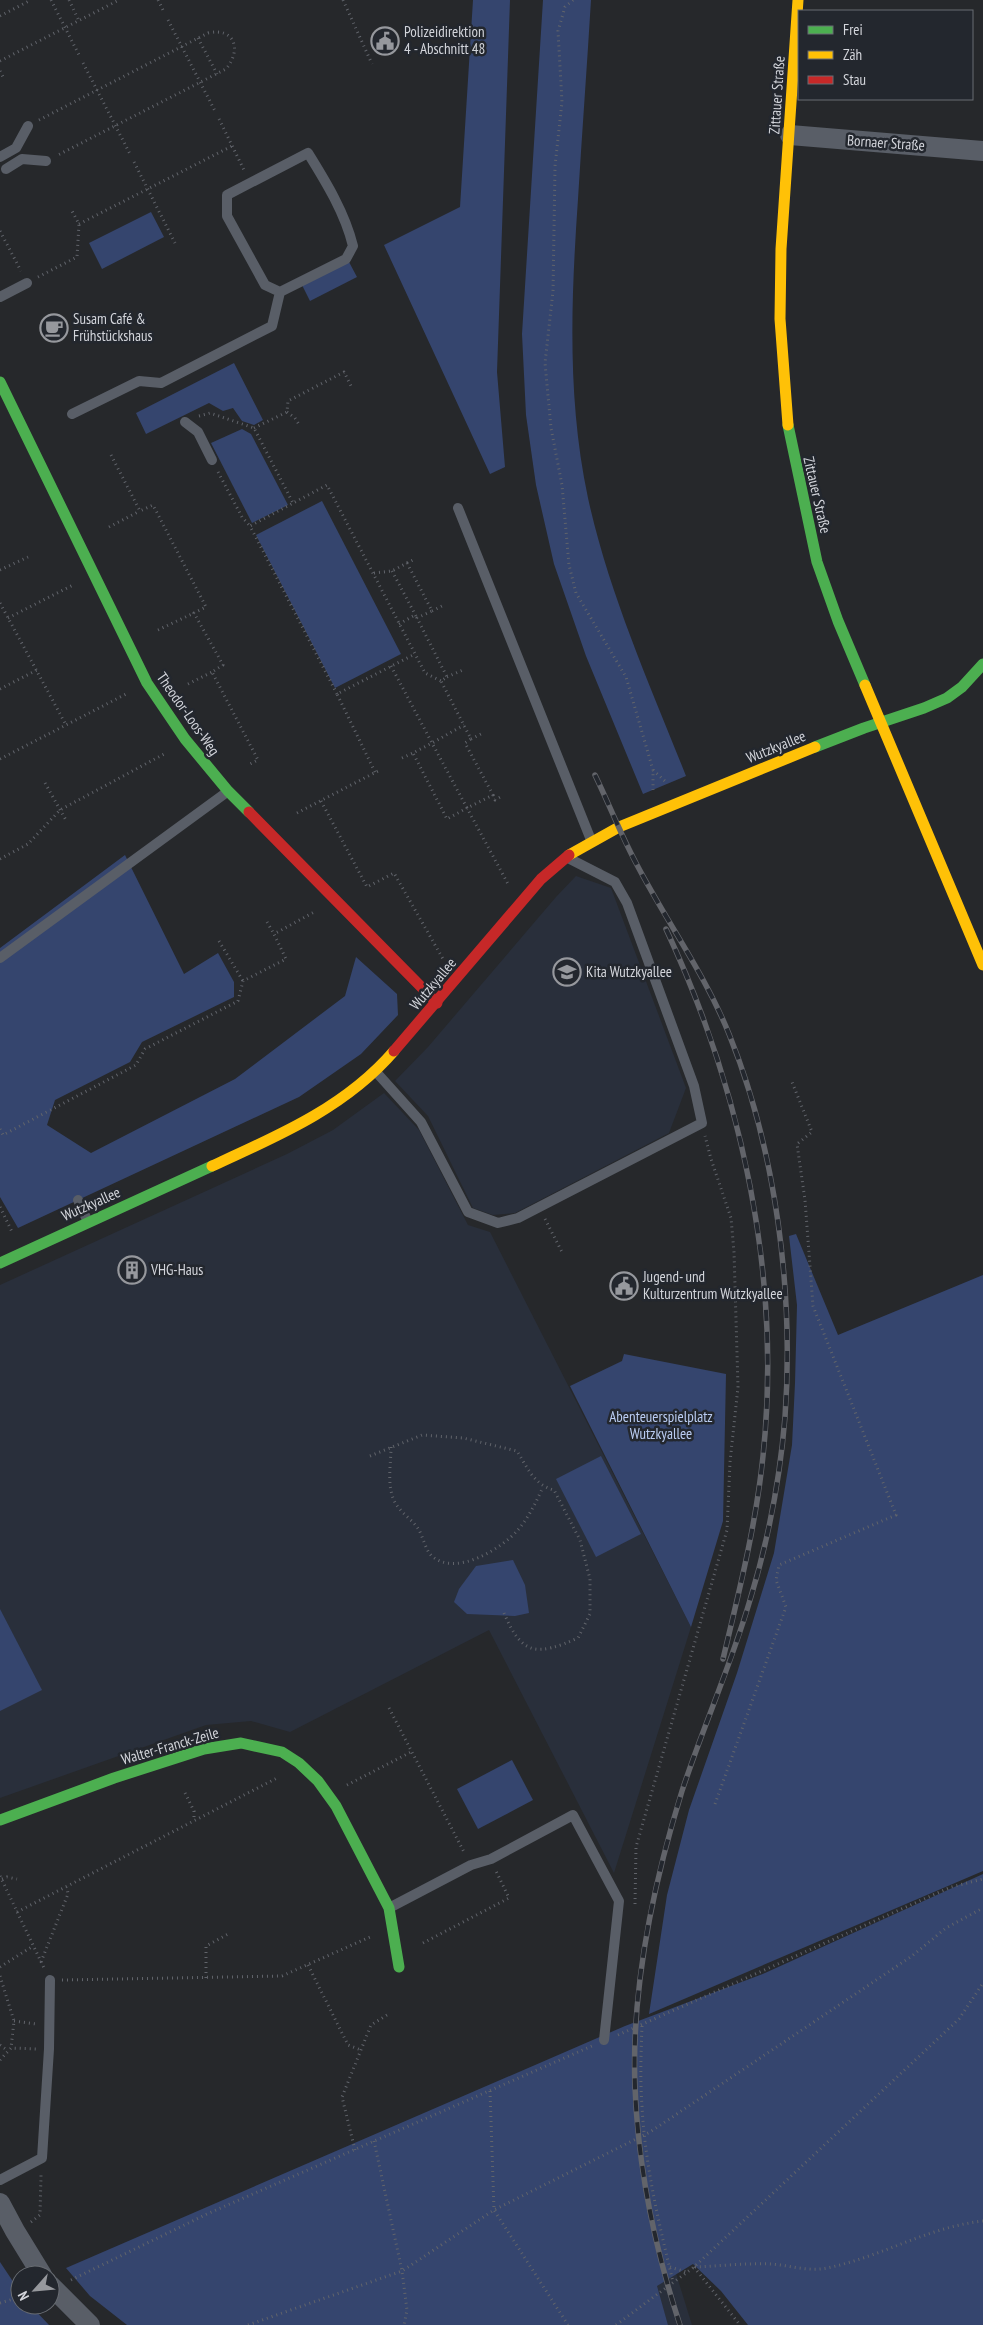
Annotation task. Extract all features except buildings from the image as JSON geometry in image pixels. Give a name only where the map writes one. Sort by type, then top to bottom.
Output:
[{"type":"street","name":"Zittauer Straße","points":[[798,0],[790,135],[780,249],[780,302],[789,437],[817,562],[838,621],[983,965]]},
{"type":"street","name":"Bornaer Straße","points":[[790,135],[983,151]]},
{"type":"street","name":"Theodor-Loos-Weg","points":[[0,382],[147,683],[185,739],[228,791],[436,1003]]},
{"type":"street","name":"Wutzkyallee","points":[[0,1263],[210,1167],[310,1119],[340,1101],[376,1072],[541,879],[566,857],[592,841],[660,810],[881,720],[906,715],[948,698],[962,687],[983,664]]},
{"type":"street","name":"Walter-Franck-Zeile","points":[[0,1820],[114,1778],[204,1749],[241,1743],[262,1746],[282,1752],[299,1763],[318,1781],[336,1806],[389,1908],[399,1967]]},
{"type":"street","points":[[0,2203],[36,2265]]},
{"type":"street","points":[[60,2294],[90,2325]]},
{"type":"lane","points":[[0,157],[16,148],[28,126]]},
{"type":"lane","points":[[308,153],[327,184],[353,246],[346,259],[280,292],[265,285],[227,216],[227,195],[308,153]]},
{"type":"lane","points":[[6,169],[22,159],[46,161]]},
{"type":"lane","points":[[0,297],[27,283]]},
{"type":"lane","points":[[72,414],[139,381],[162,384],[272,326],[280,292]]},
{"type":"lane","points":[[185,422],[198,432],[212,460]]},
{"type":"lane","points":[[458,508],[592,841]]},
{"type":"lane","points":[[0,958],[228,791]]},
{"type":"lane","points":[[376,1072],[421,1122],[468,1212],[498,1223],[518,1218],[539,1208],[702,1123],[694,1086],[627,903],[615,882],[566,857]]},
{"type":"lane","points":[[78,1200],[88,1222]]},
{"type":"lane","points":[[389,1908],[471,1866],[491,1859],[573,1815],[619,1901],[604,2040]]},
{"type":"lane","points":[[0,2180],[42,2158],[49,2049],[50,1980]]},
{"type":"path","points":[[0,16],[31,0]]},
{"type":"path","points":[[50,0],[79,55]]},
{"type":"path","points":[[69,0],[79,21]]},
{"type":"path","points":[[0,61],[119,0]]},
{"type":"path","points":[[158,0],[164,12]]},
{"type":"path","points":[[343,0],[372,64]]},
{"type":"path","points":[[573,0],[565,7],[558,31],[562,102],[555,166],[553,290],[545,363],[548,400],[562,485],[569,565],[576,593],[626,677],[653,770],[653,793]]},
{"type":"path","points":[[168,20],[215,111]]},
{"type":"path","points":[[28,126],[198,38],[218,31],[228,36],[234,43],[236,52],[234,60],[226,69],[46,161]]},
{"type":"path","points":[[198,38],[217,74]]},
{"type":"path","points":[[83,63],[130,154]]},
{"type":"path","points":[[0,71],[4,79]]},
{"type":"path","points":[[219,119],[250,183]]},
{"type":"path","points":[[79,224],[232,146]]},
{"type":"path","points":[[134,162],[175,243]]},
{"type":"path","points":[[0,231],[27,283],[78,257],[79,224],[72,210]]},
{"type":"path","points":[[287,412],[288,400],[344,372],[352,388]]},
{"type":"path","points":[[287,412],[295,418],[300,426]]},
{"type":"path","points":[[254,428],[287,412]]},
{"type":"path","points":[[185,422],[210,413],[254,428],[293,503]]},
{"type":"path","points":[[111,455],[140,512]]},
{"type":"path","points":[[212,460],[242,517],[250,526],[375,772]]},
{"type":"path","points":[[250,526],[327,485],[374,573],[414,654],[425,673],[441,680],[471,739]]},
{"type":"path","points":[[109,527],[153,505],[206,607],[158,630]]},
{"type":"path","points":[[0,570],[28,557]]},
{"type":"path","points":[[374,573],[392,571],[415,559]]},
{"type":"path","points":[[407,563],[432,611]]},
{"type":"path","points":[[392,571],[447,677]]},
{"type":"path","points":[[8,618],[78,583]]},
{"type":"path","points":[[0,602],[66,725]]},
{"type":"path","points":[[399,624],[442,606]]},
{"type":"path","points":[[188,684],[223,665],[194,613]]},
{"type":"path","points":[[337,694],[414,654]]},
{"type":"path","points":[[391,666],[506,883],[526,898]]},
{"type":"path","points":[[0,689],[37,670]]},
{"type":"path","points":[[441,680],[463,670]]},
{"type":"path","points":[[212,672],[258,760],[250,764]]},
{"type":"path","points":[[0,759],[133,690]]},
{"type":"path","points":[[402,758],[464,724]]},
{"type":"path","points":[[483,733],[465,742],[495,800],[502,796]]},
{"type":"path","points":[[0,859],[28,844],[60,810],[171,750]]},
{"type":"path","points":[[413,753],[447,819],[493,795]]},
{"type":"path","points":[[297,814],[380,770]]},
{"type":"path","points":[[653,770],[670,786]]},
{"type":"path","points":[[45,783],[67,822]]},
{"type":"path","points":[[321,801],[367,887],[394,873],[446,964]]},
{"type":"path","points":[[274,934],[318,910]]},
{"type":"path","points":[[243,981],[286,959],[267,922]]},
{"type":"path","points":[[0,1129],[3,1135],[108,1076],[136,1065],[145,1049],[238,1001],[243,981],[219,941]]},
{"type":"path","points":[[715,1804],[786,1606],[776,1580],[779,1565],[896,1515],[813,1306],[805,1200],[797,1144],[812,1132],[792,1082]]},
{"type":"path","points":[[637,1896],[636,1847],[727,1530],[730,1462],[738,1387],[734,1252],[731,1218],[710,1159],[702,1123]]},
{"type":"path","points":[[0,1207],[14,1236]]},
{"type":"path","points":[[539,1208],[563,1254]]},
{"type":"path","points":[[370,1456],[422,1435],[463,1438],[517,1451],[536,1481],[543,1487],[554,1490],[580,1540],[590,1579],[590,1614],[578,1638],[555,1648],[535,1650],[522,1644],[510,1628],[504,1613]]},
{"type":"path","points":[[392,1447],[390,1484],[396,1504],[418,1528],[432,1556],[442,1561],[458,1564],[474,1560],[493,1550],[517,1531],[532,1510],[543,1487]]},
{"type":"path","points":[[389,1708],[471,1866]]},
{"type":"path","points":[[343,1787],[411,1752]]},
{"type":"path","points":[[17,1912],[281,1776]]},
{"type":"path","points":[[185,1793],[194,1811],[194,1820]]},
{"type":"path","points":[[423,1943],[509,1898],[491,1859]]},
{"type":"path","points":[[17,1879],[1,1878],[50,1980],[282,1976],[373,1936]]},
{"type":"path","points":[[70,2281],[207,2214],[604,2040],[642,2026],[951,1887],[983,1879]]},
{"type":"path","points":[[41,1963],[68,1894],[67,1887]]},
{"type":"path","points":[[248,2325],[402,2271],[494,2210],[644,2136],[912,1956],[946,1928],[983,1908]]},
{"type":"path","points":[[206,1978],[206,1946],[230,1933]]},
{"type":"path","points":[[0,1967],[33,1946]]},
{"type":"path","points":[[308,1965],[348,2046],[361,2050]]},
{"type":"path","points":[[0,1976],[14,2021],[9,2049],[0,2060]]},
{"type":"path","points":[[616,2325],[621,2324],[694,2267],[958,2019],[983,1983]]},
{"type":"path","points":[[355,2150],[342,2097],[371,2025],[387,2016]]},
{"type":"path","points":[[14,2021],[49,2024]]},
{"type":"path","points":[[642,2026],[644,2136],[673,2282]]},
{"type":"path","points":[[0,2046],[9,2049],[49,2049]]},
{"type":"path","points":[[490,2091],[494,2210],[568,2325]]},
{"type":"path","points":[[374,2141],[402,2271],[407,2310],[404,2325]]},
{"type":"path","points":[[31,2223],[40,2216],[42,2158]]},
{"type":"path","points":[[694,2267],[770,2264],[825,2269],[861,2258],[927,2233],[959,2224],[983,2221]]},
{"type":"path","points":[[670,2267],[687,2272]]},
{"type":"path","points":[[694,2267],[740,2325]]},
{"type":"shaded area","name":"Kita Wutzkyallee","points":[[576,876],[611,888],[686,1088],[669,1133],[515,1213],[493,1215],[473,1208],[428,1116],[395,1081],[428,1047]]},
{"type":"shaded area","points":[[384,1093],[419,1130],[468,1225],[490,1232],[691,1627],[614,1873],[489,1630],[290,1732],[251,1721],[206,1725],[0,1798],[0,1285],[287,1154],[333,1130]]},
{"type":"shaded area","points":[[674,2267],[692,2325],[668,2325],[656,2286]]},
{"type":"green space","points":[[473,0],[510,0],[497,372],[505,467],[490,474],[384,245],[460,207]]},
{"type":"green space","points":[[543,0],[591,0],[573,312],[574,387],[581,461],[588,498],[607,569],[631,639],[686,776],[643,794],[586,656],[554,564],[536,485],[526,415],[522,334]]},
{"type":"green space","points":[[151,212],[164,237],[102,269],[89,243]]},
{"type":"green space","points":[[349,262],[357,277],[310,301],[302,285]]},
{"type":"green space","points":[[234,363],[263,420],[254,425],[242,421],[233,408],[223,411],[209,403],[146,434],[136,413]]},
{"type":"green space","points":[[242,429],[251,434],[288,505],[252,523],[211,443]]},
{"type":"green space","points":[[322,501],[401,654],[335,688],[256,535]]},
{"type":"green space","points":[[125,855],[184,974],[218,953],[234,982],[234,997],[142,1042],[130,1062],[55,1100],[47,1125],[91,1153],[235,1079],[345,996],[356,957],[397,994],[398,1015],[361,1054],[299,1097],[18,1228],[0,1197],[0,948]]},
{"type":"green space","points":[[796,1234],[838,1335],[983,1275],[983,1871],[649,2014],[667,1895],[689,1810],[737,1673],[774,1553],[792,1445],[797,1305],[789,1236]]},
{"type":"green space","name":"Abenteuerspielplatz Wutzkyallee","points":[[624,1354],[726,1374],[723,1521],[691,1627],[570,1386],[622,1361]]},
{"type":"green space","points":[[601,1456],[641,1534],[596,1557],[556,1479]]},
{"type":"green space","points":[[513,1560],[525,1585],[529,1613],[515,1616],[467,1614],[454,1602],[459,1589],[476,1566]]},
{"type":"green space","points":[[0,1609],[42,1690],[0,1711]]},
{"type":"green space","points":[[512,1760],[533,1800],[478,1829],[457,1789]]},
{"type":"green space","points":[[983,1874],[983,2325],[748,2325],[721,2291],[693,2264],[657,2286],[668,2325],[127,2325],[90,2296],[66,2268],[625,2026],[765,1973]]},
{"type":"green space","points":[[0,2262],[10,2277],[10,2315],[40,2315],[49,2325],[0,2325]]},
{"type":"railway","points":[[595,775],[636,863],[709,990],[729,1034],[745,1079],[759,1125],[770,1173],[784,1271],[787,1321],[785,1417],[780,1463],[768,1533],[742,1624],[690,1767],[671,1827],[653,1900],[640,1975],[635,2050],[635,2087],[640,2147],[649,2208],[663,2267],[680,2325]]},
{"type":"railway","points":[[666,929],[693,991],[716,1055],[735,1120],[750,1186],[761,1254],[767,1321],[767,1389],[760,1482],[746,1558],[723,1659]]},
{"type":"traffic: fast","points":[[0,382],[147,683],[185,739],[228,791],[249,812]]},
{"type":"traffic: fast","points":[[788,425],[817,562],[838,621],[865,685]]},
{"type":"traffic: fast","points":[[815,747],[947,698],[962,687],[983,664]]},
{"type":"traffic: fast","points":[[0,1263],[212,1166]]},
{"type":"traffic: fast","points":[[0,1820],[114,1778],[204,1749],[241,1743],[282,1752],[299,1763],[318,1781],[336,1806],[389,1908],[399,1967]]},
{"type":"traffic: slow","points":[[788,425],[780,319],[781,249],[798,0]]},
{"type":"traffic: slow","points":[[865,685],[983,965]]},
{"type":"traffic: slow","points":[[569,855],[619,827],[815,747]]},
{"type":"traffic: slow","points":[[212,1166],[286,1131],[333,1104],[375,1071],[394,1051]]},
{"type":"traffic: jam","points":[[249,812],[437,1003]]},
{"type":"traffic: jam","points":[[394,1051],[541,879],[569,855]]},
{"type":"place","name":"Polizeidirektion 4 - Abschnitt 48","points":[[385,41]]},
{"type":"place","name":"Susam Café & Frühstückshaus","points":[[54,328]]},
{"type":"place","name":"Kita Wutzkyallee","points":[[567,972]]},
{"type":"place","name":"VHG-Haus","points":[[132,1270]]},
{"type":"place","name":"Jugend- und Kulturzentrum Wutzkyallee","points":[[624,1286]]}]
